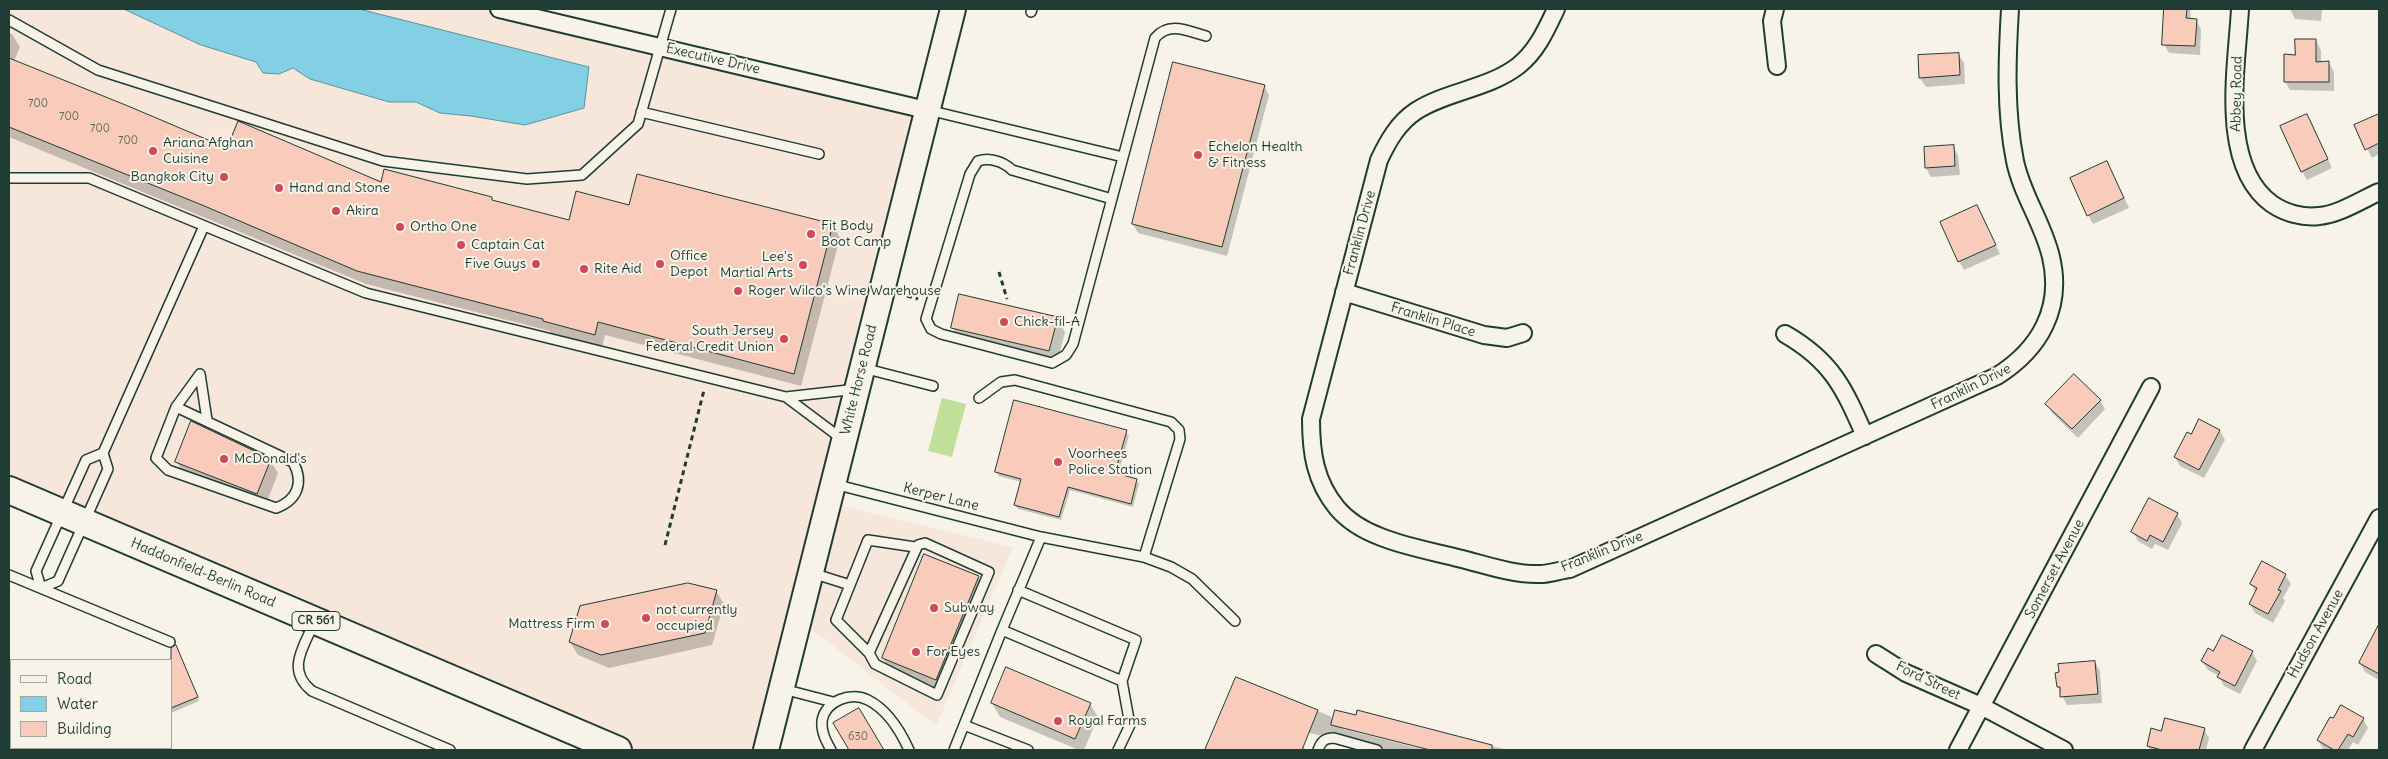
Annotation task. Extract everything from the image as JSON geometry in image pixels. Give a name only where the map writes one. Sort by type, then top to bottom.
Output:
[{"type":"main road","name":"White Horse Road","points":[[766,750],[952,9]]},
{"type":"main road","name":"Haddonfield-Berlin Road","points":[[9,490],[315,621],[589,742],[618,750]]},
{"type":"street","name":"Executive Drive","points":[[499,9],[926,110]]},
{"type":"street","name":"Franklin Drive","points":[[1556,9],[1540,44],[1518,66],[1488,82],[1416,111],[1398,127],[1389,140],[1379,160],[1344,292],[1312,419],[1311,448],[1317,476],[1338,510],[1358,526],[1381,537],[1429,551],[1512,571],[1540,574],[1570,569],[1998,376],[2018,363],[2036,342],[2046,324],[2053,300],[2053,274],[2051,256],[2022,187],[2008,120],[2010,9]]},
{"type":"street","points":[[1775,9],[1772,22],[1777,66]]},
{"type":"street","name":"Abbey Road","points":[[2240,9],[2235,119],[2236,138],[2250,182],[2265,199],[2282,211],[2303,216],[2319,216],[2336,212],[2379,192]]},
{"type":"street","name":"Franklin Place","points":[[1344,292],[1484,335],[1506,338],[1523,333]]},
{"type":"street","points":[[1785,334],[1805,345],[1825,363],[1846,392],[1866,436]]},
{"type":"street","name":"Somerset Avenue","points":[[1958,750],[2151,387]]},
{"type":"street","name":"Hudson Avenue","points":[[2253,750],[2379,518]]},
{"type":"street","name":"Ford Street","points":[[1876,654],[1906,673],[1981,706],[2064,750]]},
{"type":"lane","points":[[9,20],[98,70],[383,161],[527,179],[582,175],[638,124],[671,9]]},
{"type":"lane","points":[[1112,199],[1012,170],[1007,165],[986,158],[978,161],[973,165],[926,319],[931,329],[941,334],[1052,363],[1066,355],[1073,344],[1112,199],[1155,38],[1164,29],[1170,27],[1206,36]]},
{"type":"lane","points":[[926,110],[1123,157]]},
{"type":"lane","points":[[641,112],[819,154]]},
{"type":"lane","points":[[9,178],[89,178],[366,293],[786,396],[844,441]]},
{"type":"lane","points":[[41,588],[36,571],[108,469],[103,453],[204,226]]},
{"type":"lane","points":[[176,407],[208,420],[293,462],[299,480],[298,490],[293,498],[276,508],[168,470],[156,458],[176,407],[200,374],[208,420]]},
{"type":"lane","points":[[786,396],[859,378],[933,386]]},
{"type":"lane","points":[[979,398],[1001,382],[1015,380],[1171,422],[1179,430],[1180,439],[1144,557]]},
{"type":"lane","points":[[41,588],[58,582],[86,460],[103,453]]},
{"type":"lane","name":"Kerper Lane","points":[[834,484],[1041,537],[1144,557],[1171,567],[1192,580],[1235,621]]},
{"type":"lane","points":[[954,750],[1041,537]]},
{"type":"lane","points":[[868,540],[915,547],[925,543],[989,572],[937,695],[875,664],[870,653],[836,620],[868,540]]},
{"type":"lane","points":[[870,653],[915,547]]},
{"type":"lane","points":[[812,572],[850,585]]},
{"type":"lane","points":[[9,574],[170,642]]},
{"type":"lane","points":[[1018,590],[1136,640],[1122,681],[1130,725],[1118,750]]},
{"type":"lane","points":[[315,621],[299,657],[300,676],[305,685],[312,691],[450,750]]},
{"type":"lane","points":[[1002,630],[1122,681]]},
{"type":"lane","points":[[782,688],[833,702],[851,695],[867,699],[886,713],[901,732],[909,750]]},
{"type":"lane","points":[[831,750],[824,738],[822,720],[833,702]]},
{"type":"lane","points":[[964,725],[1028,750]]},
{"type":"lane","points":[[1318,750],[1320,743],[1326,738],[1334,738],[1377,750]]},
{"type":"path","points":[[1000,272],[1007,299]]},
{"type":"path","points":[[907,296],[923,300]]},
{"type":"path","points":[[664,545],[704,390]]},
{"type":"shaded area","points":[[9,9],[499,9],[926,110],[829,503],[1013,547],[936,726],[800,620],[766,750],[618,750],[9,490]]},
{"type":"green space","points":[[942,398],[966,404],[952,457],[928,451]]},
{"type":"water","points":[[124,9],[359,9],[589,67],[584,108],[525,125],[440,113],[416,102],[389,102],[310,79],[293,68],[279,74],[263,73],[256,62],[201,45]]},
{"type":"building","points":[[2164,9],[2187,9],[2186,18],[2197,19],[2195,46],[2162,45]]},
{"type":"building","points":[[2295,39],[2316,39],[2316,62],[2329,61],[2329,82],[2284,82],[2284,54],[2295,55]]},
{"type":"building","points":[[1959,53],[1960,75],[1919,78],[1918,55]]},
{"type":"building","points":[[9,58],[227,148],[238,121],[381,182],[384,169],[492,197],[492,200],[569,220],[576,191],[629,205],[637,174],[833,224],[794,374],[598,322],[595,335],[543,321],[543,319],[357,271],[202,205],[9,127]]},
{"type":"building","name":"Echelon Health & Fitness","points":[[1173,62],[1265,85],[1222,247],[1132,224]]},
{"type":"building","points":[[2307,114],[2328,159],[2301,172],[2280,126]]},
{"type":"building","points":[[2379,114],[2379,143],[2365,150],[2354,125]]},
{"type":"building","points":[[1954,145],[1955,166],[1925,168],[1924,147]]},
{"type":"building","points":[[2107,161],[2124,198],[2087,216],[2070,178]]},
{"type":"building","points":[[1977,205],[1996,245],[1958,262],[1940,222]]},
{"type":"building","name":"Chick-fil-A","points":[[959,294],[1058,317],[1049,351],[951,328]]},
{"type":"building","points":[[2074,374],[2101,400],[2072,429],[2045,404]]},
{"type":"building","name":"Voorhees Police Station","points":[[1014,400],[1127,430],[1115,473],[1137,479],[1131,504],[1068,487],[1059,517],[1014,505],[1021,479],[995,472]]},
{"type":"building","points":[[2199,419],[2220,430],[2199,470],[2174,457],[2187,432],[2191,434]]},
{"type":"building","name":"McDonald's","points":[[191,421],[271,459],[257,494],[175,462]]},
{"type":"building","points":[[2149,498],[2178,513],[2163,542],[2150,535],[2147,541],[2131,532]]},
{"type":"building","points":[[924,554],[979,576],[936,680],[882,658]]},
{"type":"building","points":[[2262,561],[2286,574],[2278,590],[2281,591],[2268,614],[2249,604],[2257,588],[2250,584]]},
{"type":"building","points":[[688,583],[717,590],[705,633],[601,655],[569,642],[580,606]]},
{"type":"building","points":[[2379,624],[2379,674],[2359,663]]},
{"type":"building","points":[[2222,635],[2253,651],[2235,686],[2217,677],[2220,672],[2201,661],[2208,648],[2213,651]]},
{"type":"building","points":[[176,645],[198,697],[172,708],[172,659],[171,648]]},
{"type":"building","points":[[2095,661],[2098,694],[2060,697],[2060,687],[2057,687],[2055,673],[2059,672],[2058,664]]},
{"type":"building","name":"Royal Farms","points":[[1006,667],[1091,703],[1075,739],[991,703]]},
{"type":"building","points":[[1236,677],[1318,710],[1302,750],[1205,750]]},
{"type":"building","points":[[2341,705],[2364,718],[2353,737],[2348,734],[2338,750],[2334,750],[2317,740],[2330,717],[2333,718]]},
{"type":"building","points":[[859,708],[884,750],[849,750],[833,723]]},
{"type":"building","points":[[1335,710],[1356,715],[1357,710],[1492,745],[1492,750],[1430,750],[1331,725]]},
{"type":"building","points":[[2165,718],[2205,728],[2199,750],[2162,750],[2147,746],[2151,728],[2161,731]]},
{"type":"place","name":"Ariana Afghan Cuisine","points":[[153,151]]},
{"type":"place","name":"Echelon Health & Fitness","points":[[1198,155]]},
{"type":"place","name":"Bangkok City","points":[[224,177]]},
{"type":"place","name":"Hand and Stone","points":[[279,188]]},
{"type":"place","name":"Akira","points":[[336,211]]},
{"type":"place","name":"Ortho One","points":[[400,227]]},
{"type":"place","name":"Fit Body Boot Camp","points":[[811,234]]},
{"type":"place","name":"Captain Cat","points":[[461,245]]},
{"type":"place","name":"Five Guys","points":[[536,264]]},
{"type":"place","name":"Office Depot","points":[[660,264]]},
{"type":"place","name":"Lee's Martial Arts","points":[[803,265]]},
{"type":"place","name":"Rite Aid","points":[[584,269]]},
{"type":"place","name":"Roger Wilco's Wine Warehouse","points":[[738,291]]},
{"type":"place","name":"Chick-fil-A","points":[[1004,322]]},
{"type":"place","name":"South Jersey Federal Credit Union","points":[[784,339]]},
{"type":"place","name":"McDonald's","points":[[224,459]]},
{"type":"place","name":"Voorhees Police Station","points":[[1058,462]]},
{"type":"place","name":"Subway","points":[[934,608]]},
{"type":"place","name":"not currently occupied","points":[[646,618]]},
{"type":"place","name":"Mattress Firm","points":[[605,624]]},
{"type":"place","name":"For Eyes","points":[[916,652]]},
{"type":"place","name":"Royal Farms","points":[[1058,721]]}]
